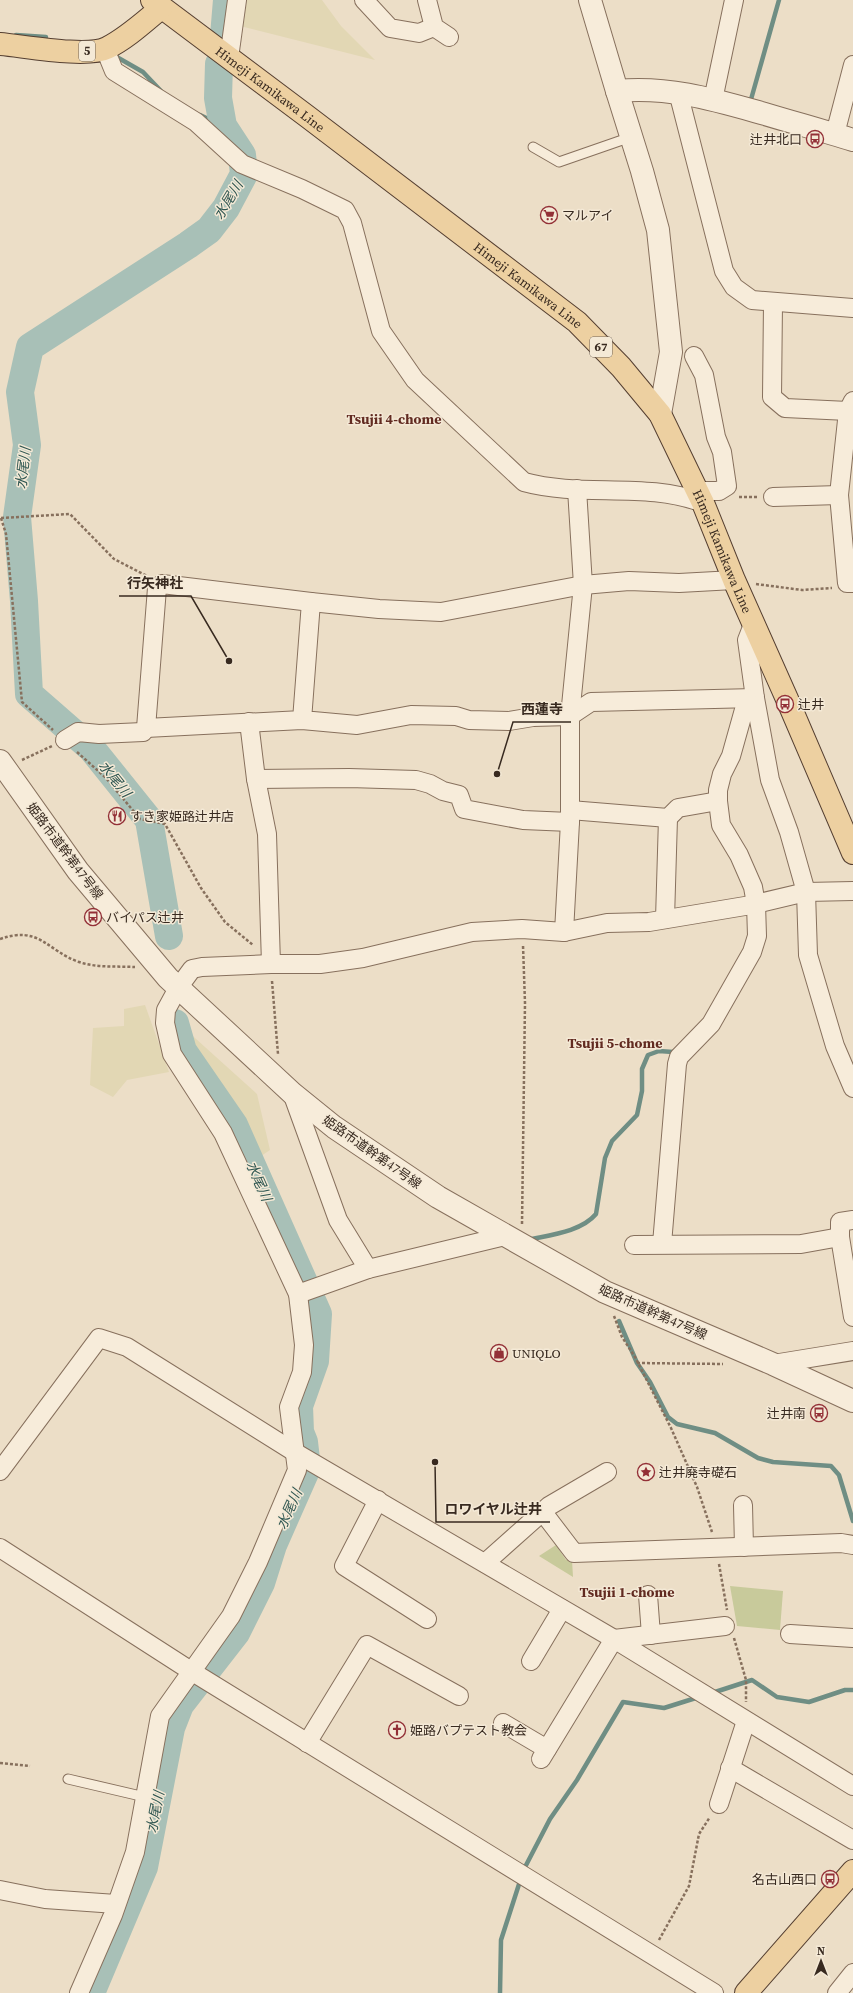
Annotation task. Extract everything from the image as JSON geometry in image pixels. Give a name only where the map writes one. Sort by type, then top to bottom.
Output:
[{"type":"main road","name":"Himeji Kamikawa Line","points":[[156,4],[577,322],[621,367],[660,414],[700,497],[734,580],[754,622],[853,852]]},
{"type":"main road","name":"5","points":[[0,44],[80,52],[105,49],[130,34],[156,4]]},
{"type":"main road","points":[[746,1993],[853,1871]]},
{"type":"street","points":[[229,58],[238,0]]},
{"type":"street","points":[[364,0],[390,28],[419,33],[434,27]]},
{"type":"street","points":[[427,0],[434,27],[448,37]]},
{"type":"street","points":[[590,0],[642,171],[659,238],[671,352],[660,414]]},
{"type":"street","points":[[712,100],[734,0]]},
{"type":"street","points":[[105,49],[114,71],[196,122],[242,164],[302,189],[344,210],[352,223],[382,331],[415,380],[524,482],[543,488],[652,492],[688,497],[700,497],[723,489],[727,486],[722,452],[716,437],[704,375],[694,356]]},
{"type":"street","points":[[617,91],[640,89],[678,92],[844,137],[853,65]]},
{"type":"street","points":[[678,92],[724,271],[734,287],[752,300],[853,308]]},
{"type":"street","points":[[773,302],[772,397],[785,408],[850,406],[844,489],[850,583]]},
{"type":"street","points":[[564,932],[570,816],[570,716],[583,585],[577,489]]},
{"type":"street","points":[[773,497],[844,489]]},
{"type":"street","points":[[69,737],[143,732],[146,728],[157,588],[162,584],[379,609],[441,612],[583,585],[629,581],[679,583],[734,580]]},
{"type":"street","points":[[302,720],[311,602]]},
{"type":"street","points":[[754,622],[747,640],[751,699],[770,780],[789,832],[806,892],[808,955],[835,1046],[853,1088]]},
{"type":"street","points":[[146,728],[302,720],[357,725],[410,715],[456,716],[469,720],[509,721],[533,717],[570,716],[591,702],[751,699]]},
{"type":"street","points":[[662,1244],[677,1064],[679,1057],[711,1024],[752,952],[757,936],[756,904],[753,887],[739,855],[721,825],[718,801],[718,790],[722,774],[731,756],[751,699]]},
{"type":"street","points":[[249,722],[256,779],[267,834],[271,964]]},
{"type":"street","name":"姫路市道幹第47号線","points":[[2,765],[78,871],[159,968],[178,988],[286,1088],[334,1127],[373,1155],[438,1197],[605,1292],[773,1364],[853,1401]]},
{"type":"street","points":[[256,779],[349,778],[416,780],[430,784],[443,791],[459,795],[464,809],[523,820],[570,816],[668,818]]},
{"type":"street","points":[[665,918],[668,818],[678,808],[718,801]]},
{"type":"street","points":[[79,1993],[116,1904],[135,1852],[160,1716],[231,1616],[258,1562],[297,1470],[289,1407],[302,1372],[304,1345],[298,1294],[223,1133],[172,1054],[165,1022],[166,1010],[178,988],[192,970],[202,967],[271,964],[320,964],[363,958],[472,932],[522,928],[564,932],[608,923],[649,922],[665,918],[756,904],[806,892],[853,891]]},
{"type":"street","points":[[286,1088],[338,1220],[368,1269]]},
{"type":"street","points":[[853,1220],[840,1222],[840,1237],[853,1317]]},
{"type":"street","points":[[634,1245],[801,1244],[840,1237]]},
{"type":"street","points":[[298,1294],[368,1269],[513,1241]]},
{"type":"street","points":[[0,1471],[99,1338],[127,1347],[296,1453],[614,1639],[853,1786]]},
{"type":"street","points":[[773,1364],[853,1351]]},
{"type":"street","points":[[485,1563],[542,1511],[607,1472]]},
{"type":"street","points":[[378,1500],[344,1566],[427,1619]]},
{"type":"street","points":[[743,1505],[744,1547]]},
{"type":"street","points":[[542,1511],[574,1553],[717,1549],[841,1543],[853,1544]]},
{"type":"street","points":[[0,1548],[191,1671],[714,1993]]},
{"type":"street","points":[[648,1595],[651,1635]]},
{"type":"street","points":[[531,1661],[562,1609]]},
{"type":"street","points":[[614,1639],[729,1625]]},
{"type":"street","points":[[790,1634],[853,1638]]},
{"type":"street","points":[[503,1723],[544,1754],[614,1639]]},
{"type":"street","points":[[307,1743],[367,1645],[459,1696]]},
{"type":"street","points":[[719,1804],[746,1721]]},
{"type":"street","points":[[730,1768],[853,1840]]},
{"type":"street","points":[[0,1890],[45,1899],[116,1904]]},
{"type":"street","points":[[837,1993],[853,1973]]},
{"type":"lane","points":[[533,147],[559,162],[631,137]]},
{"type":"lane","points":[[68,1779],[145,1797]]},
{"type":"path","points":[[723,489],[727,497],[751,498],[769,494],[773,497]]},
{"type":"path","points":[[162,584],[114,559],[70,514],[25,518],[1,518],[6,534],[22,702],[69,737],[140,819],[165,824],[201,888],[225,922],[251,942],[271,964],[286,1088]]},
{"type":"path","points":[[734,580],[802,590],[838,588],[850,583]]},
{"type":"path","points":[[2,765],[69,737]]},
{"type":"path","points":[[513,1241],[525,1003],[522,928]]},
{"type":"path","points":[[0,939],[14,934],[30,935],[78,962],[92,965],[159,968]]},
{"type":"path","points":[[605,1292],[622,1337],[671,1428],[697,1487],[717,1549],[729,1625],[746,1680],[746,1721]]},
{"type":"path","points":[[637,1363],[725,1364]]},
{"type":"path","points":[[0,1763],[30,1766]]},
{"type":"path","points":[[651,1954],[689,1886],[699,1834],[719,1804]]},
{"type":"shaded area","points":[[244,0],[322,0],[341,26],[375,60],[240,26]]},
{"type":"shaded area","points":[[145,1005],[169,1072],[127,1080],[113,1097],[90,1085],[93,1028],[124,1026],[124,1009]]},
{"type":"shaded area","points":[[185,1029],[257,1094],[270,1150],[261,1156],[245,1120],[218,1089],[190,1049]]},
{"type":"green space","points":[[556,1545],[566,1560],[572,1560],[573,1577],[539,1556]]},
{"type":"green space","points":[[730,1586],[783,1591],[780,1630],[737,1626]]},
{"type":"waterway","name":"水尾川","points":[[224,36],[227,0]]},
{"type":"waterway","points":[[750,103],[779,0]]},
{"type":"waterway","points":[[16,35],[46,37]]},
{"type":"waterway","points":[[115,56],[143,72],[161,91]]},
{"type":"waterway","name":"水尾川","points":[[169,936],[149,820],[92,749],[29,694],[24,601],[17,517],[27,445],[20,392],[30,347],[188,245],[209,230],[226,208],[244,174],[242,155],[223,126],[218,98],[219,64]]},
{"type":"waterway","points":[[200,115],[223,126]]},
{"type":"waterway","name":"水尾川","points":[[91,1993],[144,1867],[171,1728],[180,1705],[236,1633],[261,1583],[273,1545],[307,1468],[304,1442],[300,1432],[299,1406],[315,1361],[318,1314],[234,1125],[183,1051],[175,1023]]},
{"type":"waterway","points":[[527,1240],[573,1229],[590,1220],[596,1214],[605,1158],[612,1141],[637,1115],[642,1091],[642,1069],[648,1055],[659,1051],[673,1052],[677,1049]]},
{"type":"waterway","points":[[619,1321],[637,1363],[650,1382],[668,1417],[677,1424],[715,1433],[758,1458],[773,1462],[831,1466],[839,1475],[853,1521]]},
{"type":"waterway","points":[[712,1693],[752,1680],[777,1697],[809,1702],[845,1690],[853,1690]]},
{"type":"waterway","points":[[523,1871],[550,1819],[577,1780],[623,1702],[664,1708],[699,1697]]},
{"type":"waterway","points":[[500,1993],[501,1940],[521,1878]]},
{"type":"place","name":"辻井北口","points":[[815,139]]},
{"type":"place","name":"マルアイ","points":[[549,215]]},
{"type":"place","name":"行矢神社","points":[[229,661]]},
{"type":"place","name":"辻井","points":[[785,704]]},
{"type":"place","name":"西蓮寺","points":[[497,774]]},
{"type":"place","name":"すき家姫路辻井店","points":[[117,816]]},
{"type":"place","name":"バイパス辻井","points":[[93,917]]},
{"type":"place","name":"UNIQLO","points":[[499,1353]]},
{"type":"place","name":"辻井南","points":[[819,1413]]},
{"type":"place","name":"ロワイヤル辻井","points":[[435,1462]]},
{"type":"place","name":"辻井廃寺礎石","points":[[646,1472]]},
{"type":"place","name":"姫路バプテスト教会","points":[[397,1730]]},
{"type":"place","name":"名古山西口","points":[[830,1879]]},
{"type":"district","name":"Tsujii 4-chome","points":[[394,419]]},
{"type":"district","name":"Tsujii 5-chome","points":[[615,1043]]},
{"type":"district","name":"Tsujii 1-chome","points":[[627,1592]]}]
